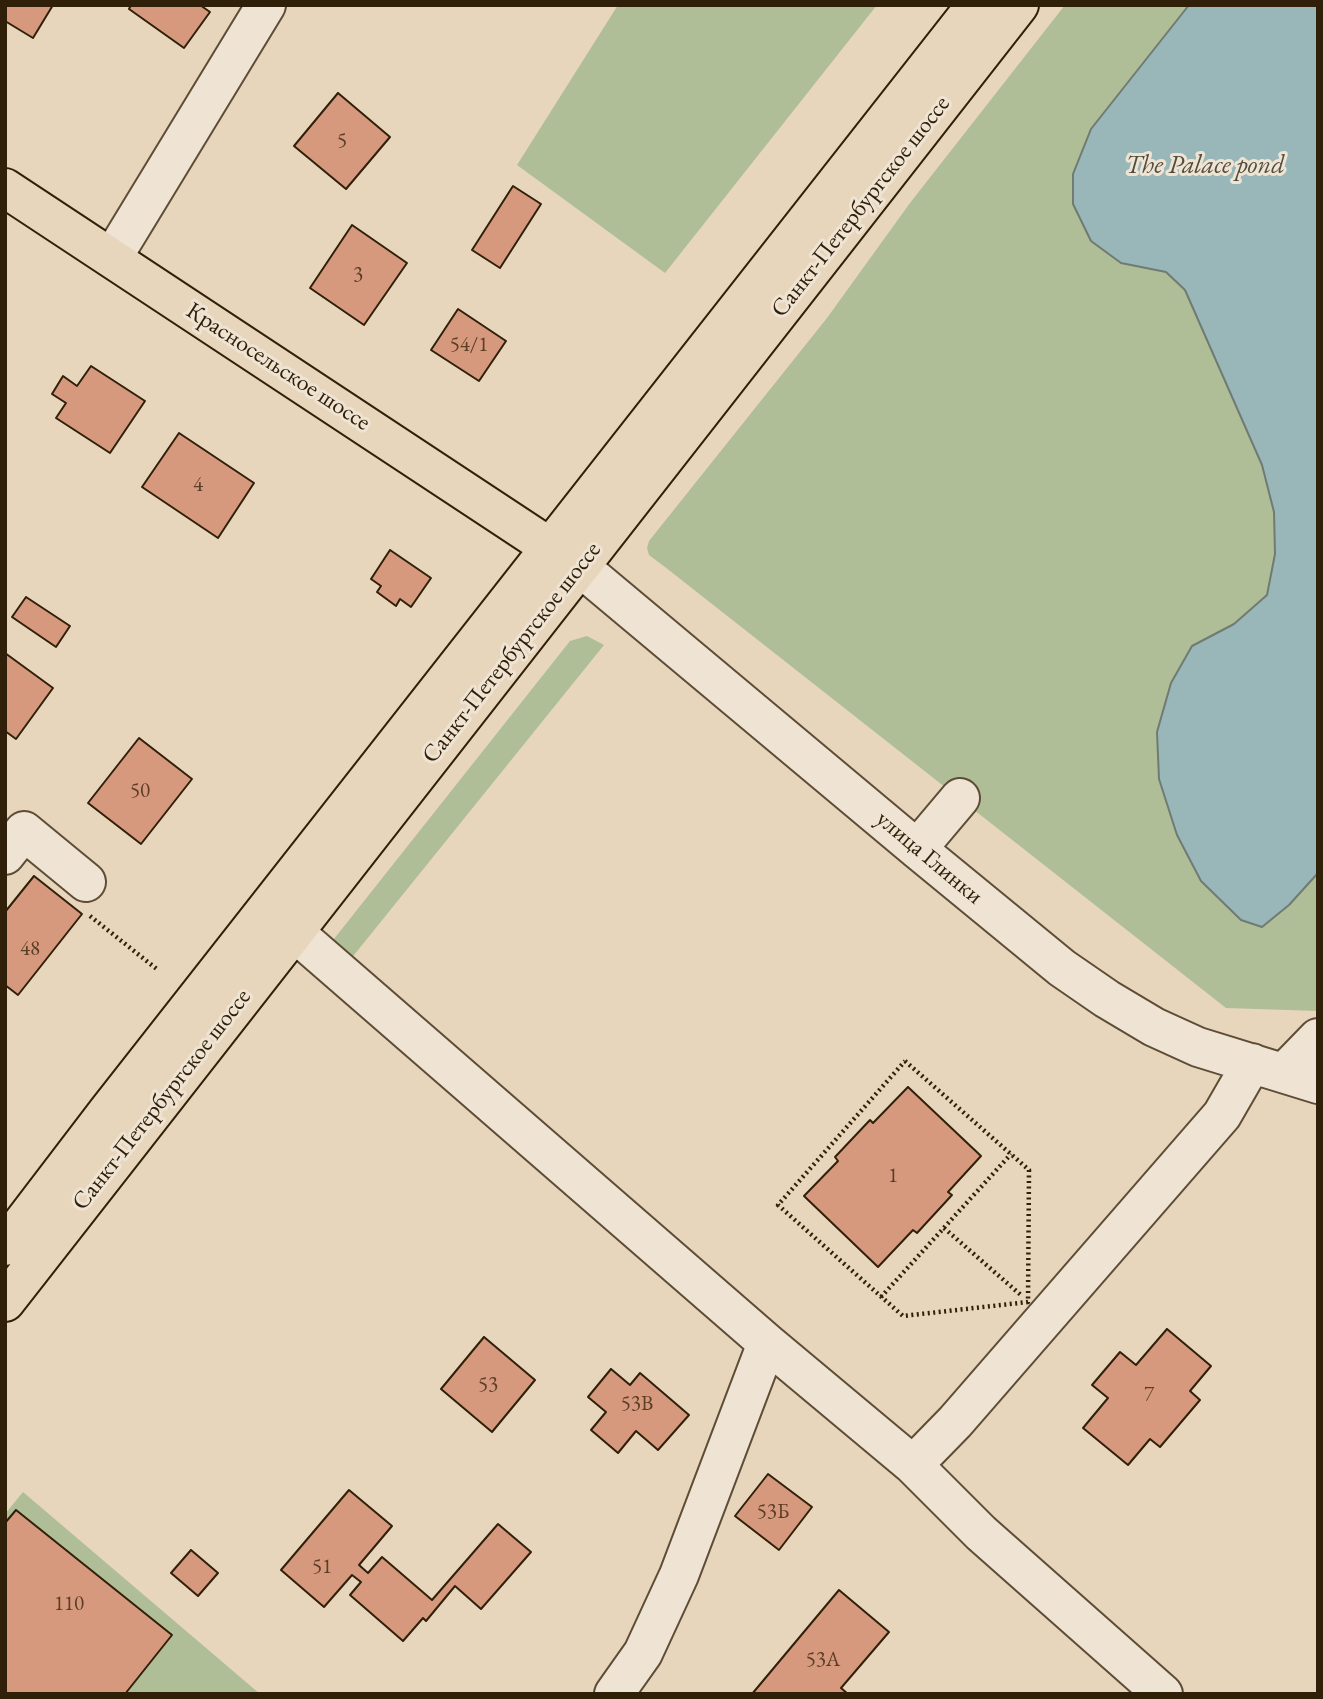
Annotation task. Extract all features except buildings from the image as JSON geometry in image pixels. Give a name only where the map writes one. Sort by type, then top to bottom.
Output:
[{"type":"main road","name":"Санкт-Петербургское шоссе","points":[[5,1302],[294,932],[565,557],[976,5]]},
{"type":"main road","name":"Санкт-Петербургское шоссе","points":[[5,1246],[124,1090],[1019,5]]},
{"type":"main road","name":"Красносельское шоссе","points":[[5,188],[565,557]]},
{"type":"street","points":[[112,258],[255,9]]},
{"type":"street","name":"улица Глинки","points":[[565,557],[1062,968],[1154,1027],[1198,1047],[1285,1073]]},
{"type":"street","points":[[917,849],[960,798]]},
{"type":"street","points":[[5,855],[24,831],[86,882]]},
{"type":"street","points":[[294,932],[768,1343],[913,1465],[981,1533],[1163,1694]]},
{"type":"street","points":[[913,1465],[955,1422],[1037,1310],[1222,1115],[1285,1073],[1318,1038]]},
{"type":"street","points":[[614,1694],[643,1653],[679,1575],[768,1343]]},
{"type":"path","points":[[104,928],[158,970]]},
{"type":"path","points":[[905,1061],[1029,1170],[1037,1310],[903,1317],[778,1205],[905,1061]]},
{"type":"path","points":[[881,1297],[1011,1154]]},
{"type":"path","points":[[944,1227],[1037,1310]]},
{"type":"green space","points":[[618,5],[877,5],[665,273],[517,165]]},
{"type":"green space","points":[[1065,5],[1189,5],[1091,129],[1121,263],[1166,272],[1185,290],[1262,465],[1274,512],[1275,554],[1267,596],[1234,624],[1192,646],[1171,683],[1177,835],[1201,881],[1241,920],[1262,927],[1289,905],[1318,873],[1318,1011],[1226,1008],[649,555],[647,548],[649,541],[827,318],[910,203]]},
{"type":"green space","points":[[587,636],[604,645],[350,960],[330,944],[570,641]]},
{"type":"green space","points":[[23,1492],[260,1694],[5,1694],[5,1514]]},
{"type":"water","name":"The Palace pond","points":[[1189,5],[1318,5],[1318,873],[1289,905],[1262,927],[1241,920],[1201,881],[1177,835],[1159,779],[1157,732],[1171,683],[1192,646],[1234,624],[1267,595],[1275,554],[1274,512],[1262,465],[1185,290],[1166,272],[1121,263],[1091,241],[1073,204],[1073,174],[1091,129]]}]
